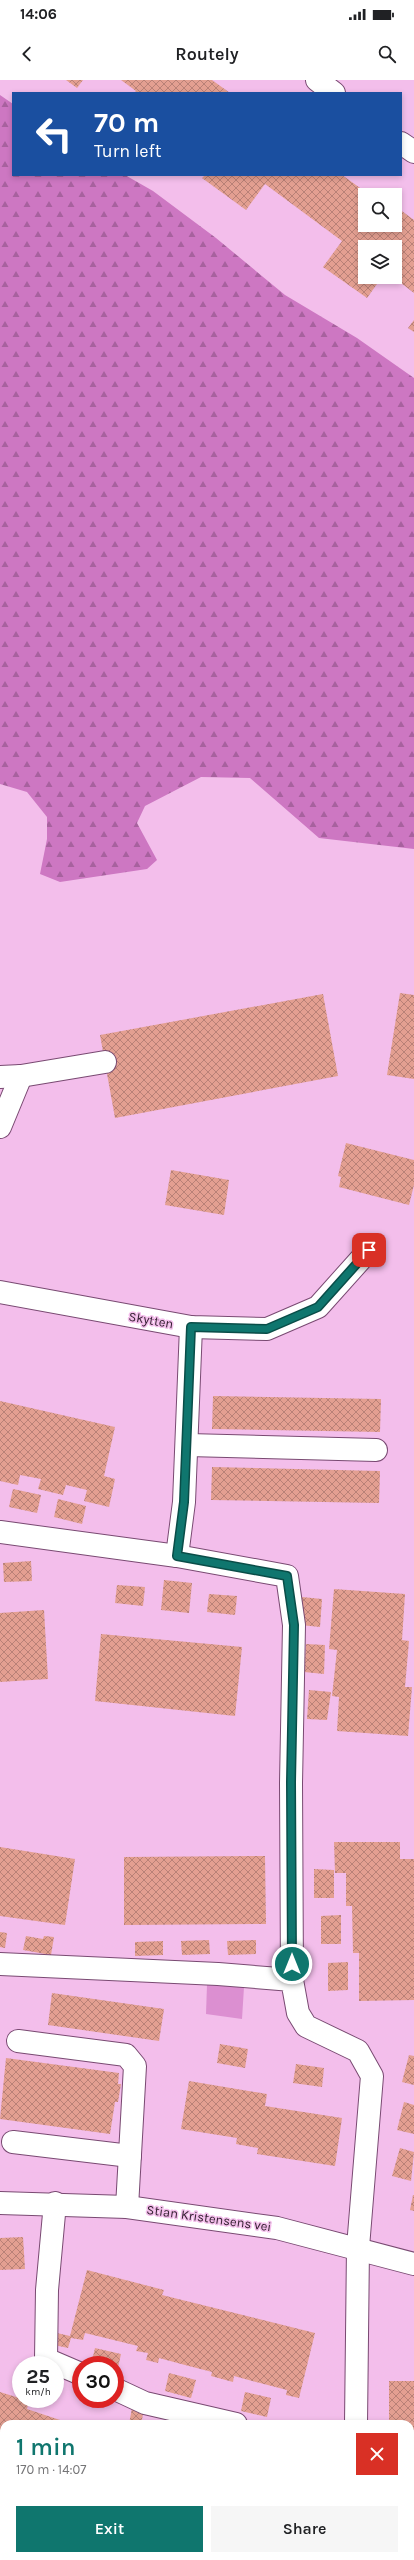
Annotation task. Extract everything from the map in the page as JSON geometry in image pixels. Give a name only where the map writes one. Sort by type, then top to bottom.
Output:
[{"type":"street","points":[[317,80],[333,92]]},
{"type":"street","points":[[402,144],[414,152]]},
{"type":"street","points":[[0,1127],[10,1077],[105,1062]]},
{"type":"street","name":"Skytten","points":[[0,1292],[191,1327],[267,1329],[318,1307],[369,1250]]},
{"type":"street","points":[[177,1556],[184,1502],[188,1445],[191,1327]]},
{"type":"street","points":[[188,1445],[376,1450]]},
{"type":"street","points":[[0,1532],[177,1556],[287,1576],[294,1625],[291,1782],[292,1980],[298,2013],[306,2026],[358,2050],[372,2076],[358,2247],[356,2420]]},
{"type":"street","points":[[0,1964],[218,1974],[292,1980]]},
{"type":"street","points":[[18,2041],[126,2055],[135,2066],[127,2207]]},
{"type":"street","points":[[14,2142],[130,2156]]},
{"type":"street","name":"Stian Kristensens vei","points":[[0,2203],[55,2203],[127,2207],[277,2228],[358,2247],[414,2264]]},
{"type":"street","points":[[55,2203],[47,2290],[46,2359],[72,2370]]},
{"type":"street","points":[[124,2394],[144,2403],[218,2420]]},
{"type":"green space","points":[[0,95],[12,103],[12,176],[127,176],[153,191],[216,238],[285,295],[357,338],[414,378],[414,849],[319,838],[250,778],[201,777],[145,806],[137,823],[157,860],[147,869],[60,882],[40,874],[47,839],[47,817],[27,792],[0,784]]},
{"type":"shaded area","points":[[207,1985],[244,1987],[242,2019],[206,2014]]},
{"type":"building","points":[[66,80],[83,80],[77,88]]},
{"type":"building","points":[[121,80],[212,80],[229,92],[135,92],[136,91]]},
{"type":"building","points":[[204,176],[343,176],[360,188],[358,188],[358,232],[402,232],[402,211],[414,220],[414,293],[402,284],[402,240],[358,240],[358,284],[377,284],[367,298],[323,267],[342,241],[265,184],[246,210],[202,178]]},
{"type":"building","points":[[414,320],[414,332],[408,328]]},
{"type":"building","points":[[400,993],[414,995],[414,1079],[387,1075]]},
{"type":"building","points":[[323,994],[338,1076],[115,1118],[100,1035]]},
{"type":"building","points":[[346,1143],[414,1160],[414,1185],[409,1205],[339,1187],[341,1177],[338,1176]]},
{"type":"building","points":[[171,1170],[229,1180],[224,1215],[165,1205]]},
{"type":"building","points":[[213,1396],[381,1399],[380,1432],[212,1429]]},
{"type":"building","points":[[0,1401],[115,1427],[104,1476],[115,1479],[109,1507],[84,1501],[87,1490],[66,1485],[63,1495],[38,1489],[41,1479],[20,1475],[18,1485],[0,1481]]},
{"type":"building","points":[[212,1467],[380,1471],[379,1503],[211,1500]]},
{"type":"building","points":[[13,1489],[41,1495],[37,1513],[9,1507]]},
{"type":"building","points":[[58,1499],[86,1506],[82,1524],[54,1517]]},
{"type":"building","points":[[31,1561],[32,1581],[4,1582],[3,1563]]},
{"type":"building","points":[[164,1580],[192,1583],[189,1613],[161,1610]]},
{"type":"building","points":[[117,1585],[145,1587],[143,1606],[115,1603]]},
{"type":"building","points":[[334,1589],[405,1594],[402,1640],[409,1641],[405,1687],[412,1687],[408,1736],[337,1731],[339,1697],[332,1696],[337,1650],[329,1649]]},
{"type":"building","points":[[209,1594],[237,1596],[235,1615],[207,1612]]},
{"type":"building","points":[[302,1597],[322,1599],[320,1627],[300,1625]]},
{"type":"building","points":[[44,1610],[48,1679],[0,1682],[0,1613]]},
{"type":"building","points":[[101,1634],[242,1647],[235,1716],[95,1701]]},
{"type":"building","points":[[306,1644],[325,1645],[324,1674],[304,1672]]},
{"type":"building","points":[[309,1690],[331,1692],[327,1720],[307,1719]]},
{"type":"building","points":[[334,1842],[400,1842],[400,1859],[414,1859],[414,2000],[359,2001],[359,1953],[353,1953],[352,1906],[346,1906],[346,1873],[335,1873]]},
{"type":"building","points":[[0,1847],[75,1859],[65,1925],[0,1916]]},
{"type":"building","points":[[265,1856],[266,1924],[124,1925],[124,1857]]},
{"type":"building","points":[[314,1869],[334,1870],[334,1898],[314,1898]]},
{"type":"building","points":[[341,1915],[341,1944],[321,1944],[321,1916]]},
{"type":"building","points":[[0,1932],[7,1933],[5,1948],[0,1947]]},
{"type":"building","points":[[26,1936],[43,1939],[44,1936],[54,1937],[51,1955],[23,1950]]},
{"type":"building","points":[[209,1940],[210,1954],[182,1955],[181,1941]]},
{"type":"building","points":[[256,1940],[256,1954],[228,1955],[227,1941]]},
{"type":"building","points":[[163,1941],[163,1955],[135,1956],[135,1942]]},
{"type":"building","points":[[348,1962],[348,1990],[328,1991],[328,1963]]},
{"type":"building","points":[[52,1993],[164,2009],[159,2041],[48,2025]]},
{"type":"building","points":[[220,2044],[248,2049],[245,2068],[217,2063]]},
{"type":"building","points":[[409,2055],[414,2056],[414,2085],[402,2082]]},
{"type":"building","points":[[6,2058],[119,2073],[118,2084],[121,2084],[118,2102],[115,2102],[110,2134],[0,2119]]},
{"type":"building","points":[[296,2064],[324,2068],[322,2087],[293,2083]]},
{"type":"building","points":[[189,2081],[267,2094],[265,2106],[342,2118],[335,2166],[257,2154],[258,2148],[236,2144],[237,2138],[181,2129]]},
{"type":"building","points":[[404,2102],[414,2105],[414,2134],[397,2130]]},
{"type":"building","points":[[400,2148],[414,2152],[411,2181],[392,2176]]},
{"type":"building","points":[[414,2195],[414,2211],[410,2210]]},
{"type":"building","points":[[23,2237],[25,2269],[0,2270],[0,2238]]},
{"type":"building","points":[[87,2270],[164,2290],[162,2295],[315,2333],[299,2398],[286,2395],[287,2390],[234,2376],[233,2382],[211,2376],[212,2372],[159,2358],[158,2363],[146,2360],[148,2353],[136,2351],[138,2346],[85,2333],[83,2340],[71,2338],[68,2348],[54,2345],[57,2333],[70,2336]]},
{"type":"building","points":[[95,2348],[121,2354],[121,2356],[93,2356]]},
{"type":"building","points":[[169,2373],[196,2380],[191,2398],[165,2391]]},
{"type":"building","points":[[389,2381],[414,2381],[414,2420],[389,2420]]},
{"type":"building","points":[[0,2392],[12,2396],[12,2408],[27,2408],[60,2420],[0,2420]]},
{"type":"building","points":[[245,2392],[271,2398],[267,2417],[241,2411]]},
{"type":"building","points":[[132,2408],[144,2410],[142,2420],[130,2420]]},
{"type":"route","points":[[292,1964],[291,1782],[294,1625],[287,1576],[177,1556],[184,1502],[188,1445],[191,1327],[267,1329],[318,1307],[369,1250]]}]
